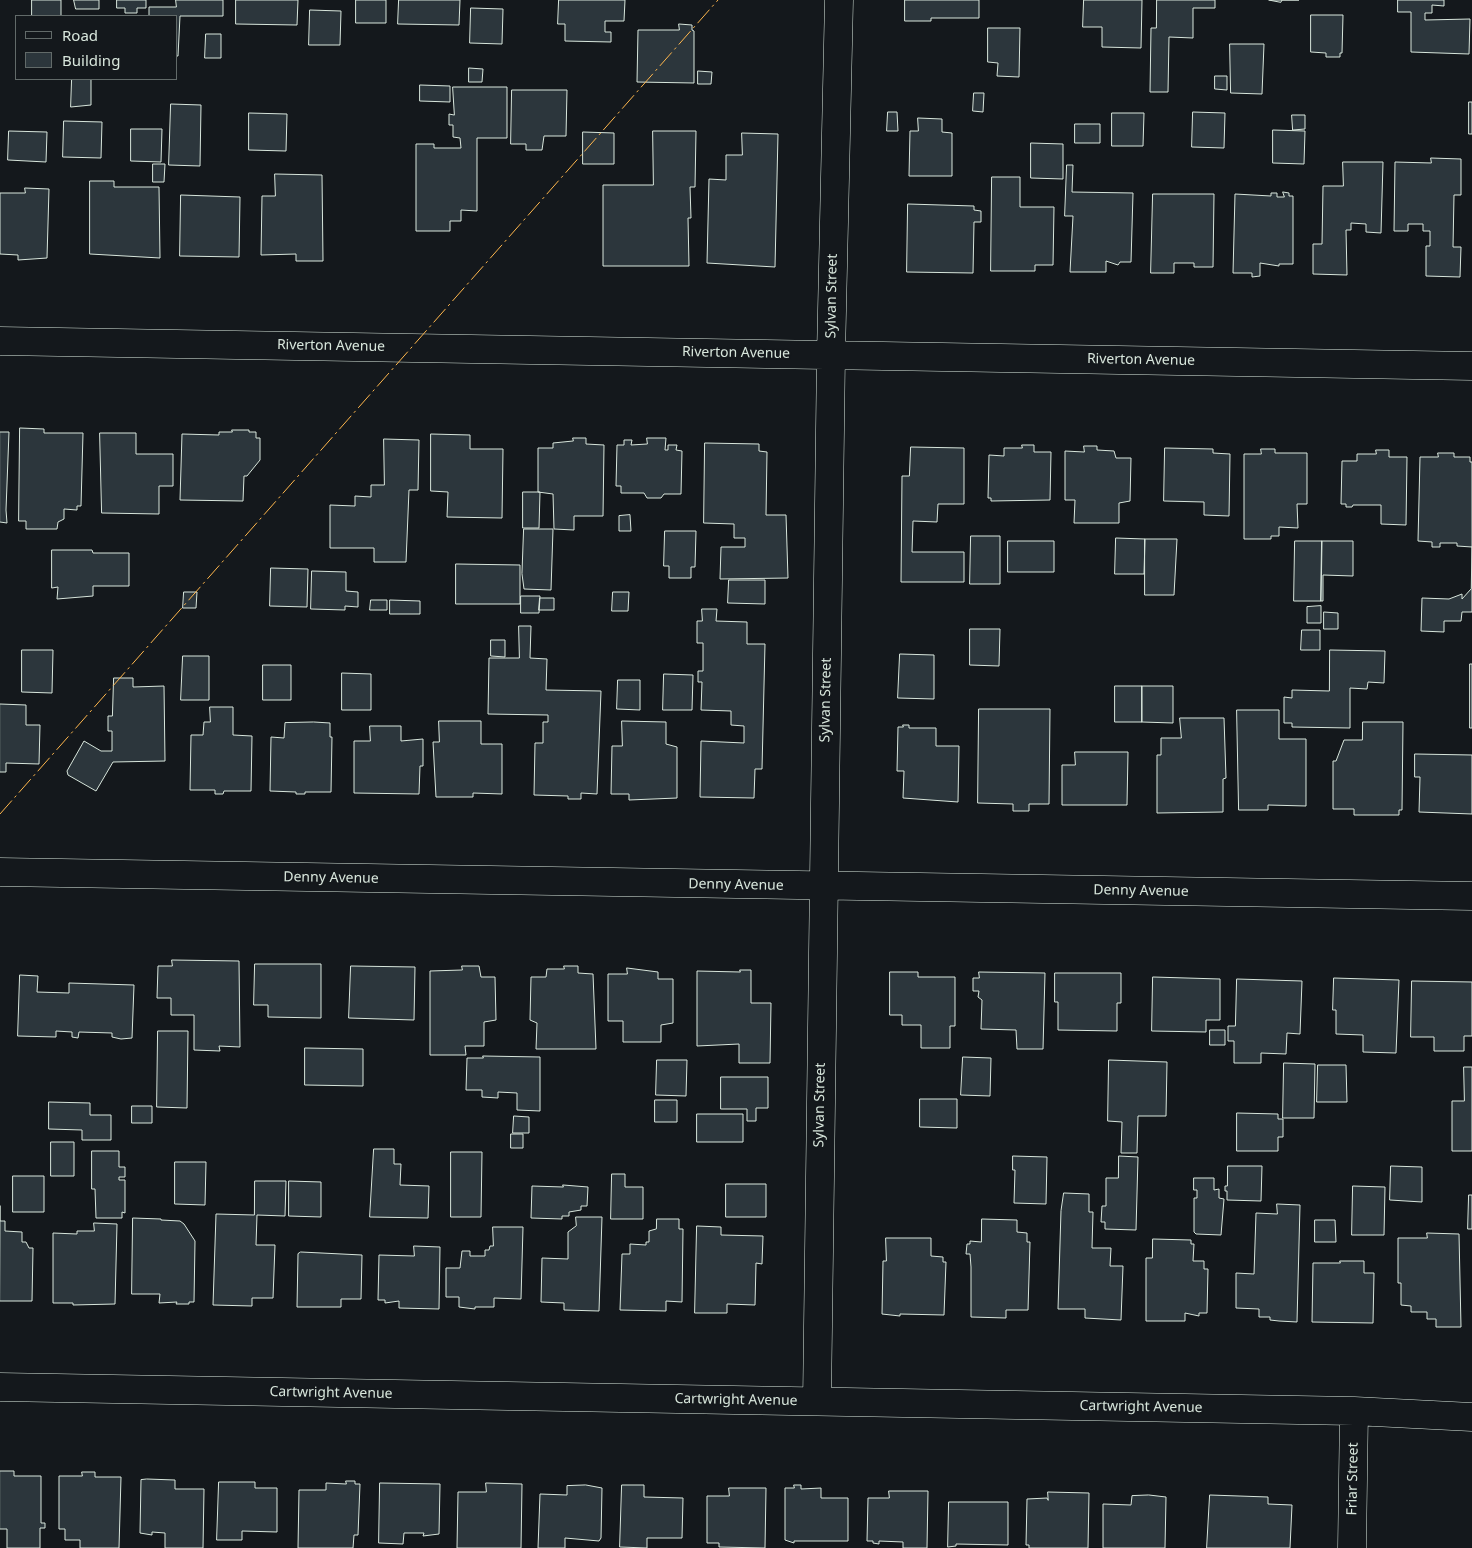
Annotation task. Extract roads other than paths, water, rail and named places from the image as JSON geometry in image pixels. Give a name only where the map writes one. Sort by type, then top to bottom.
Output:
[{"type":"street","name":"Sylvan Street","points":[[816,1401],[831,355],[839,0]]},
{"type":"street","name":"Riverton Avenue","points":[[0,341],[1472,366]]},
{"type":"street","name":"Denny Avenue","points":[[0,872],[1472,896]]},
{"type":"street","name":"Cartwright Avenue","points":[[0,1387],[1354,1411],[1472,1417]]},
{"type":"street","name":"Friar Street","points":[[1352,1548],[1354,1411]]}]
